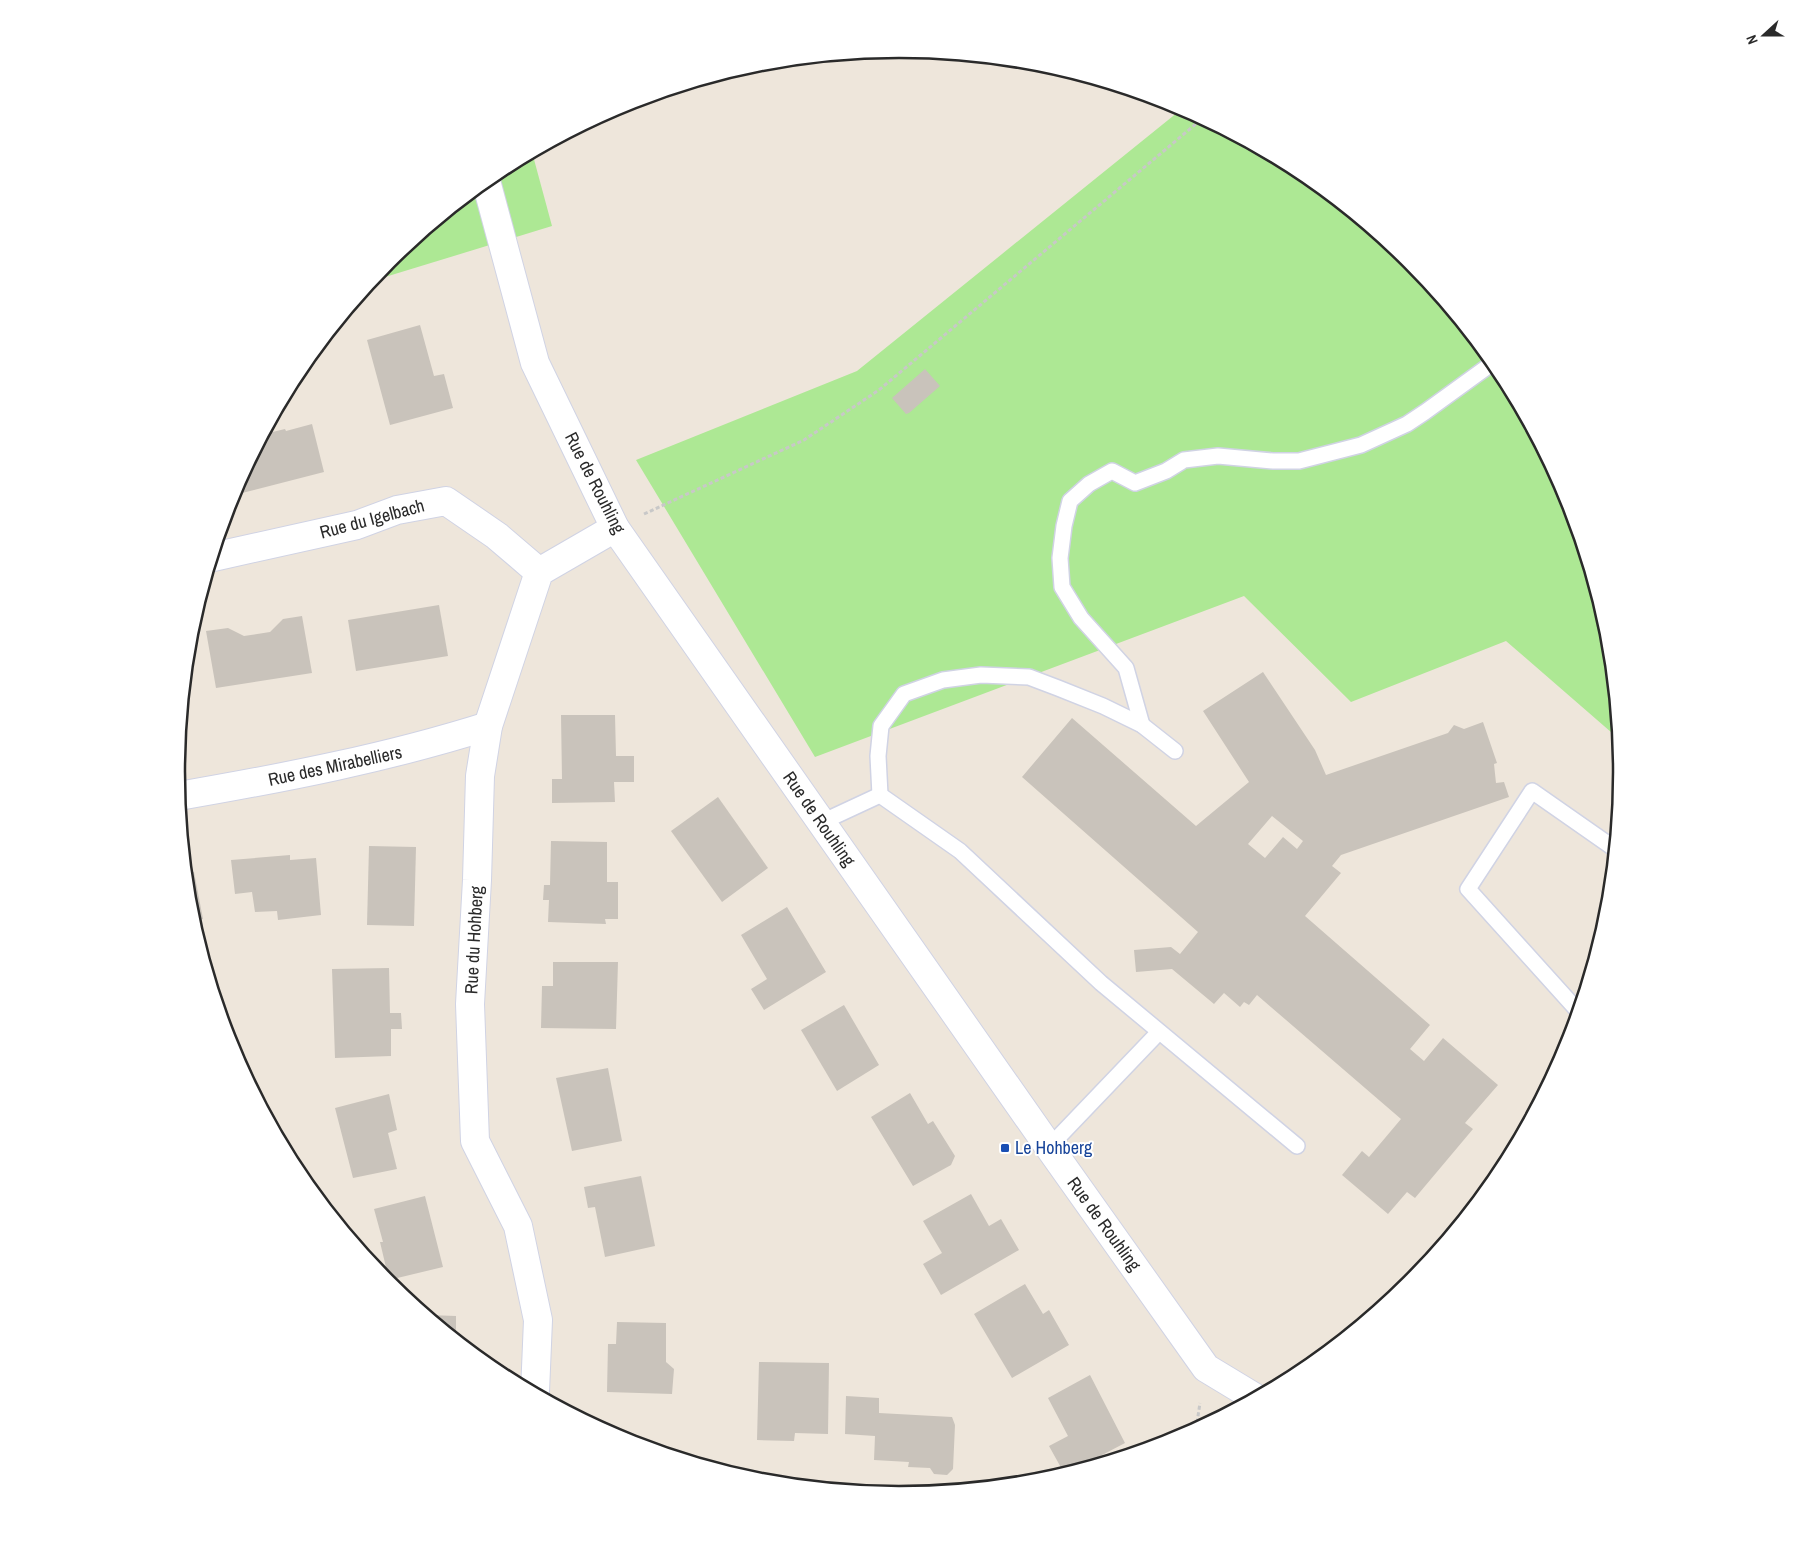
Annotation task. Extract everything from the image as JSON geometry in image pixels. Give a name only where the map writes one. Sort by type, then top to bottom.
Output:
[{"type":"street","name":"Rue de Rouhling","points":[[488,188],[535,363],[615,528],[1206,1368],[1249,1394]]},
{"type":"street","name":"Rue du Igelbach","points":[[219,556],[357,525],[397,510],[446,501],[497,536],[539,572]]},
{"type":"street","points":[[539,572],[615,528]]},
{"type":"street","name":"Rue du Hohberg","points":[[535,1386],[538,1320],[518,1226],[475,1141],[470,1004],[477,880],[480,776],[488,726],[539,572]]},
{"type":"street","name":"Rue des Mirabelliers","points":[[186,795],[345,765],[431,744],[488,726]]},
{"type":"lane","points":[[1142,725],[1126,668],[1081,618],[1062,587],[1060,558],[1064,526],[1070,502],[1088,484],[1112,471],[1136,483],[1166,471],[1184,460],[1218,456],[1273,462],[1299,461],[1361,445],[1379,438],[1419,416],[1487,367]]},
{"type":"lane","points":[[880,794],[878,756],[881,726],[904,694],[943,680],[981,674],[1029,677],[1103,706],[1142,725],[1176,751]]},
{"type":"lane","points":[[1574,1006],[1468,889],[1532,791],[1609,845]]},
{"type":"lane","points":[[822,822],[880,794]]},
{"type":"lane","points":[[880,794],[960,851],[1101,983],[1297,1146]]},
{"type":"lane","points":[[1049,1147],[1158,1032]]},
{"type":"path","points":[[615,528],[804,440],[879,390],[1197,123]]},
{"type":"green space","points":[[1176,113],[1215,131],[1257,153],[1296,178],[1334,205],[1370,235],[1436,301],[1466,337],[1493,375],[1518,415],[1540,456],[1576,542],[1600,632],[1612,733],[1506,641],[1351,702],[1244,596],[815,757],[636,460],[857,371]]},
{"type":"green space","points":[[534,158],[552,226],[386,277],[429,235],[465,205]]},
{"type":"building","points":[[420,325],[434,376],[444,374],[453,408],[390,425],[367,340]]},
{"type":"building","points":[[925,369],[940,386],[906,414],[892,398]]},
{"type":"building","points":[[312,424],[324,472],[242,493],[271,432],[285,429],[286,431]]},
{"type":"building","points":[[439,605],[448,656],[356,671],[348,620]]},
{"type":"building","points":[[302,616],[312,673],[216,688],[206,631],[228,628],[244,636],[270,632],[283,619]]},
{"type":"building","points":[[1263,672],[1315,750],[1326,775],[1448,733],[1454,725],[1464,729],[1483,722],[1497,763],[1494,764],[1496,783],[1504,782],[1509,797],[1341,855],[1332,866],[1341,873],[1305,916],[1430,1025],[1410,1049],[1424,1061],[1443,1038],[1498,1085],[1465,1123],[1473,1129],[1415,1198],[1407,1192],[1388,1214],[1342,1175],[1362,1151],[1369,1157],[1401,1119],[1257,995],[1249,1005],[1244,1002],[1240,1007],[1224,993],[1214,1004],[1172,969],[1136,972],[1134,950],[1171,947],[1180,954],[1198,932],[1022,777],[1072,718],[1196,826],[1249,782],[1203,711]],"holes":[[[1272,816],[1303,841],[1297,849],[1283,837],[1265,858],[1248,844]]]},
{"type":"building","points":[[561,715],[615,715],[616,756],[634,756],[634,782],[614,782],[615,802],[552,803],[552,779],[562,779]]},
{"type":"building","points":[[718,797],[768,868],[722,902],[671,831]]},
{"type":"building","points":[[551,841],[607,842],[607,882],[618,882],[618,919],[605,919],[606,924],[548,922],[549,900],[543,900],[544,885],[550,885]]},
{"type":"building","points":[[369,846],[416,847],[414,926],[367,925]]},
{"type":"building","points":[[290,855],[290,860],[316,858],[321,915],[278,920],[277,911],[255,912],[252,892],[235,894],[231,860]]},
{"type":"building","points":[[193,872],[203,919],[201,919],[199,911]]},
{"type":"building","points":[[787,907],[826,972],[764,1010],[751,989],[767,979],[741,935]]},
{"type":"building","points":[[553,962],[618,962],[616,1029],[541,1028],[542,986],[553,986]]},
{"type":"building","points":[[389,968],[390,1013],[401,1013],[402,1029],[391,1029],[391,1056],[335,1058],[332,969]]},
{"type":"building","points":[[844,1005],[879,1065],[837,1091],[801,1030]]},
{"type":"building","points":[[608,1068],[622,1141],[572,1151],[556,1078]]},
{"type":"building","points":[[910,1093],[928,1124],[933,1121],[955,1156],[951,1165],[913,1186],[871,1117]]},
{"type":"building","points":[[389,1094],[397,1130],[388,1133],[397,1169],[353,1178],[335,1108]]},
{"type":"building","points":[[641,1176],[655,1246],[605,1257],[595,1207],[588,1208],[584,1187]]},
{"type":"building","points":[[971,1194],[989,1226],[1001,1219],[1019,1250],[941,1295],[923,1264],[942,1253],[923,1221]]},
{"type":"building","points":[[425,1196],[443,1267],[397,1278],[386,1266],[380,1242],[383,1242],[374,1209]]},
{"type":"building","points":[[1025,1284],[1043,1314],[1049,1310],[1069,1345],[1012,1378],[974,1314]]},
{"type":"building","points":[[438,1315],[456,1316],[456,1330]]},
{"type":"building","points":[[617,1322],[666,1323],[666,1362],[674,1369],[672,1394],[607,1392],[608,1344],[616,1344]]},
{"type":"building","points":[[759,1362],[829,1363],[828,1434],[795,1433],[794,1441],[757,1440]]},
{"type":"building","points":[[1090,1375],[1125,1443],[1099,1457],[1061,1467],[1049,1446],[1068,1436],[1048,1398]]},
{"type":"building","points":[[846,1396],[879,1398],[879,1413],[952,1417],[955,1425],[953,1469],[947,1475],[934,1474],[930,1468],[908,1467],[909,1462],[874,1460],[875,1436],[845,1434]]},
{"type":"place","name":"Le Hohberg","points":[[1005,1148]]}]
